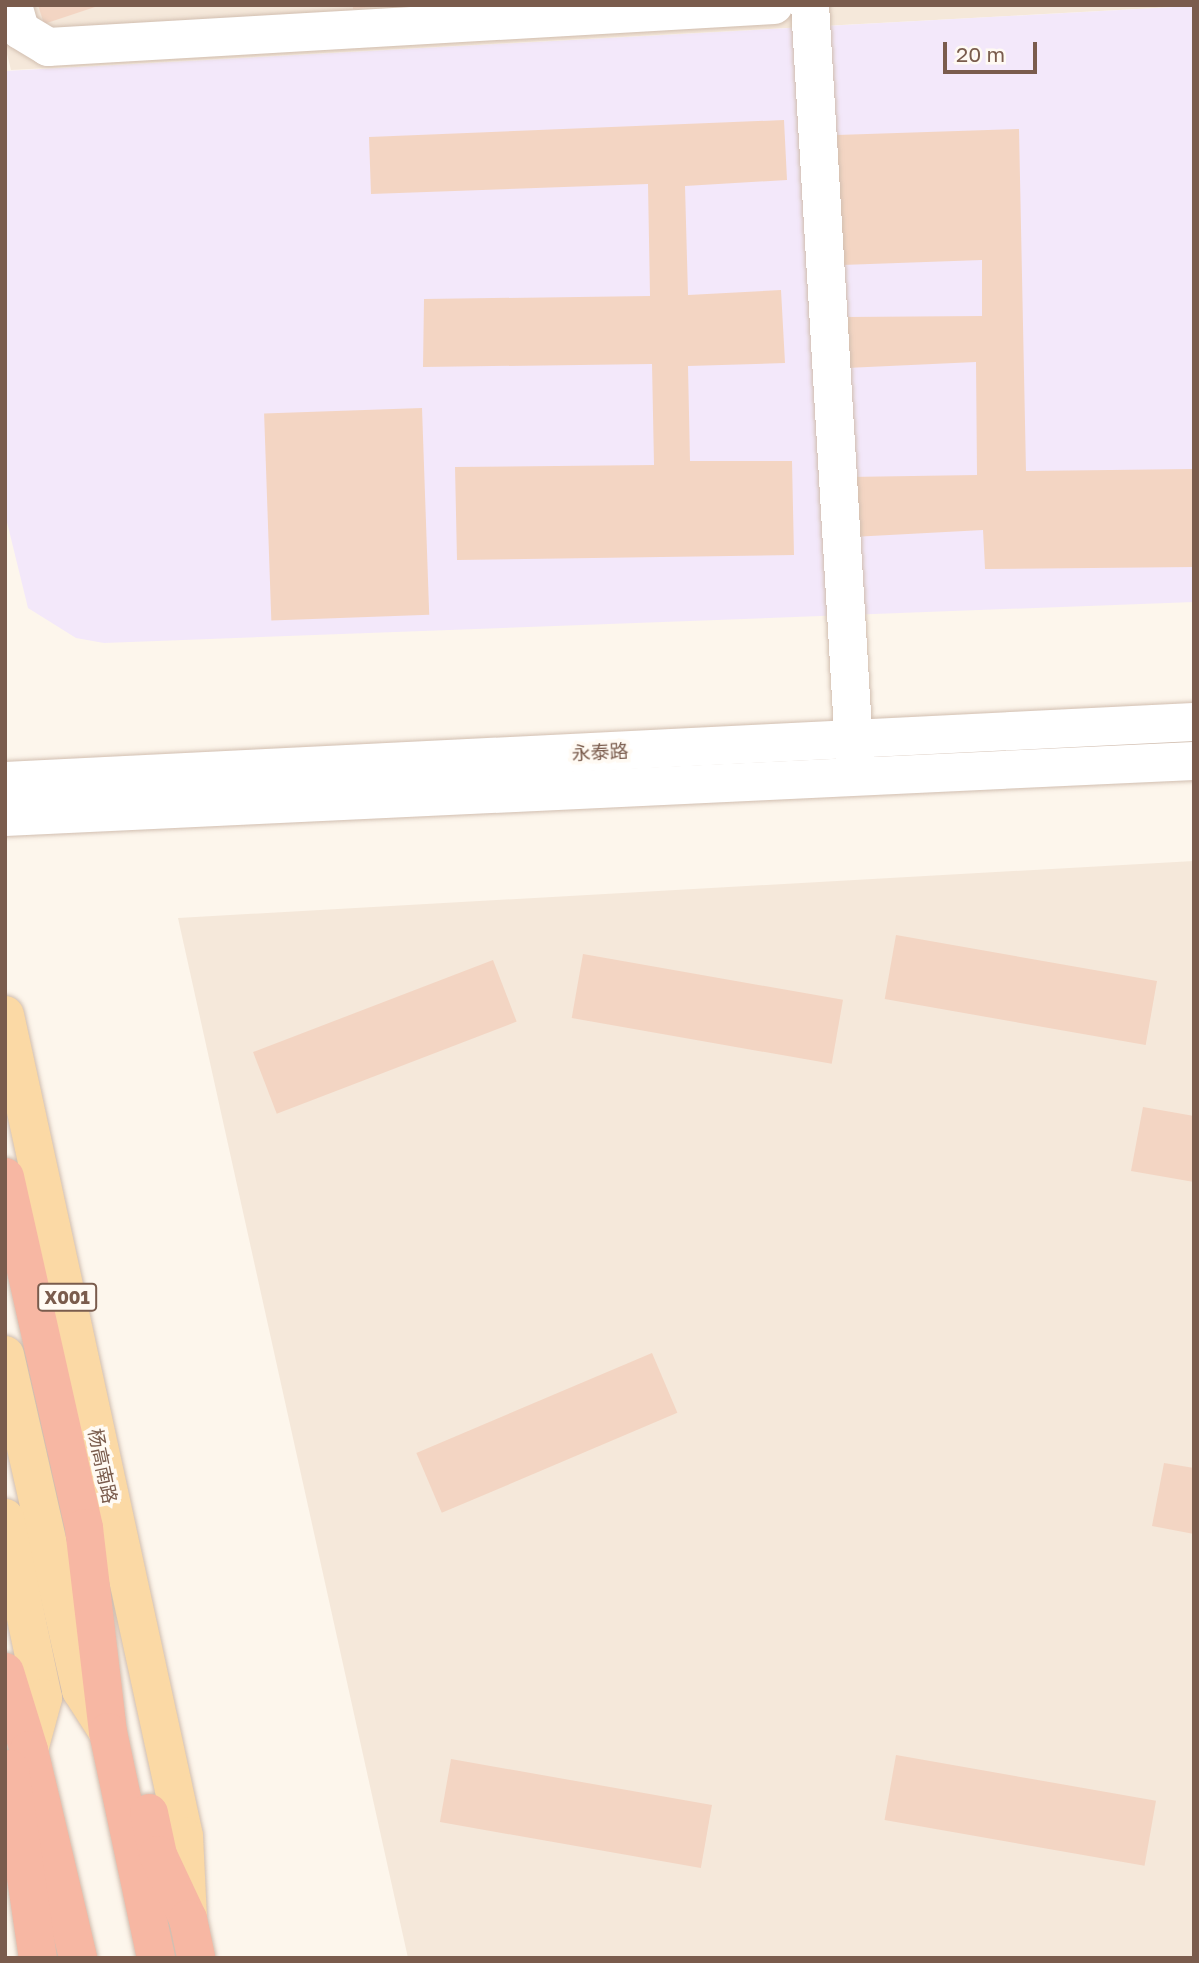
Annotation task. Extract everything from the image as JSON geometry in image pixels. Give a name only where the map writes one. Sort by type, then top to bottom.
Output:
[{"type":"highway","name":"杨高南路","points":[[5,1177],[84,1528],[108,1732],[156,1958]]},
{"type":"highway","points":[[84,1528],[158,1855],[188,1919],[196,1958]]},
{"type":"highway","points":[[5,1672],[17,1746],[37,1951]]},
{"type":"highway","points":[[17,1746],[78,1958]]},
{"type":"main road","name":"杨高南路","points":[[5,1015],[184,1836],[188,1919]]},
{"type":"main road","name":"杨高南路","points":[[5,1354],[80,1690],[108,1732]]},
{"type":"main road","points":[[5,1518],[43,1698],[17,1746]]},
{"type":"main road","points":[[5,1846],[37,1951]]},
{"type":"street","points":[[13,5],[20,30],[48,47],[315,18],[774,5]]},
{"type":"street","points":[[810,5],[856,776]]},
{"type":"street","name":"永泰路","points":[[5,781],[1194,722]]},
{"type":"street","name":"永泰路","points":[[5,817],[1194,761]]},
{"type":"shaded area","points":[[5,5],[1192,6],[11,70],[5,46]]},
{"type":"shaded area","points":[[1192,6],[1194,602],[104,643],[76,638],[28,608],[5,514],[5,71]]},
{"type":"shaded area","points":[[1194,861],[1194,1958],[408,1958],[178,918]]},
{"type":"building","points":[[38,5],[98,5],[98,6],[44,24]]},
{"type":"building","points":[[353,5],[373,5],[373,7],[353,9]]},
{"type":"building","points":[[784,120],[787,180],[685,186],[688,295],[781,290],[785,363],[688,366],[690,461],[792,461],[794,555],[457,560],[455,467],[654,465],[652,364],[423,367],[424,299],[650,296],[648,184],[371,194],[369,137]]},
{"type":"building","points":[[1019,129],[1026,471],[1194,469],[1194,567],[985,569],[983,530],[852,537],[848,477],[977,475],[976,362],[846,368],[846,317],[982,316],[982,260],[842,265],[837,135]]},
{"type":"building","points":[[422,408],[429,615],[271,620],[264,414]]},
{"type":"building","points":[[896,935],[1157,981],[1146,1045],[885,999]]},
{"type":"building","points":[[583,954],[843,1000],[832,1064],[572,1018]]},
{"type":"building","points":[[493,960],[517,1022],[277,1114],[253,1052]]},
{"type":"building","points":[[1143,1107],[1194,1116],[1194,1182],[1131,1171]]},
{"type":"building","points":[[652,1353],[677,1413],[442,1513],[416,1453]]},
{"type":"building","points":[[1164,1463],[1194,1468],[1194,1534],[1152,1526]]},
{"type":"building","points":[[896,1755],[1156,1801],[1145,1866],[885,1820]]},
{"type":"building","points":[[451,1759],[712,1805],[701,1868],[440,1822]]}]
